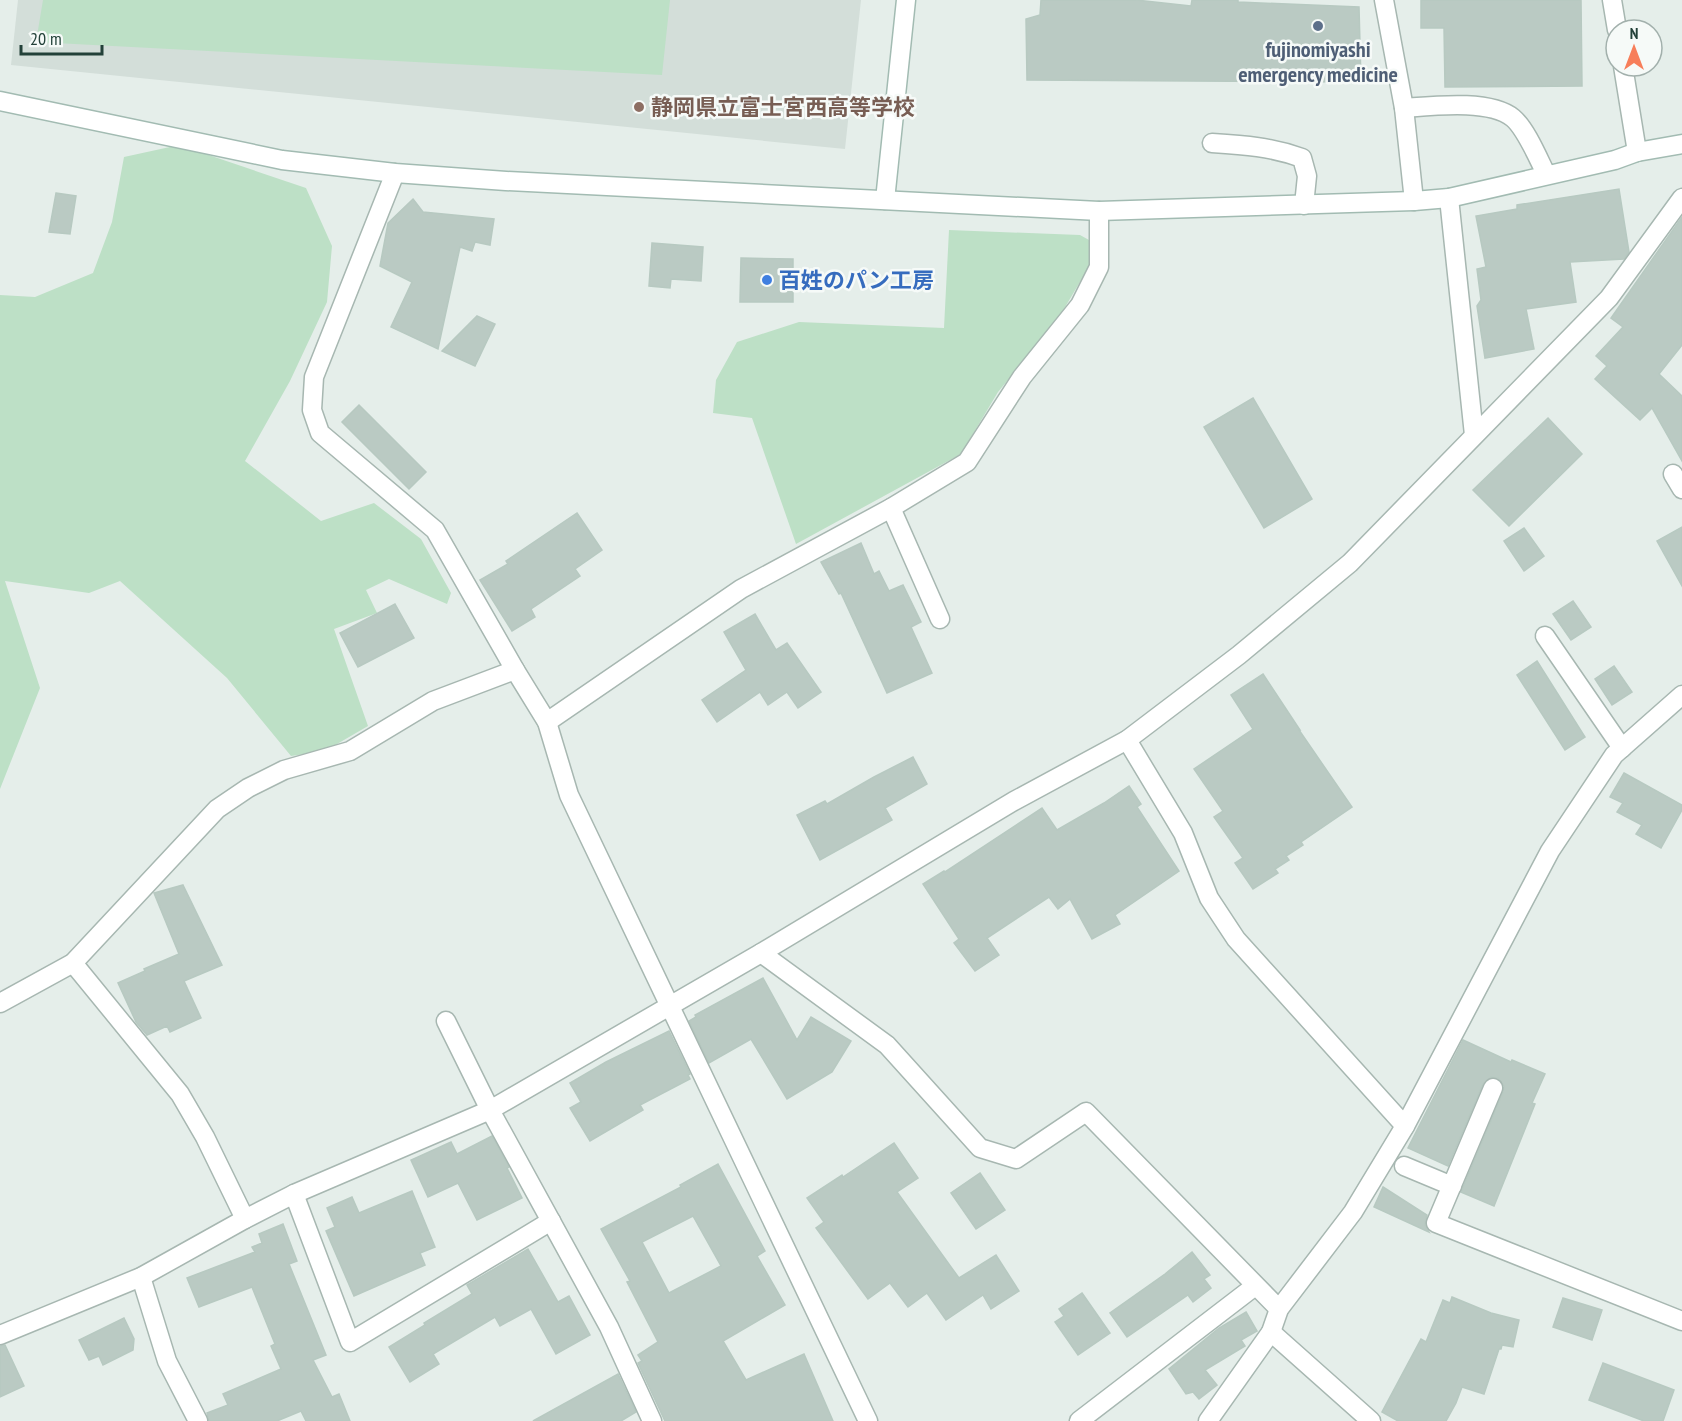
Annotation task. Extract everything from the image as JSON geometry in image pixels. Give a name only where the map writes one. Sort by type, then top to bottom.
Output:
[{"type":"street","points":[[885,200],[906,0]]},
{"type":"street","points":[[1384,0],[1404,108],[1414,201]]},
{"type":"street","points":[[1612,0],[1615,18]]},
{"type":"street","points":[[1625,78],[1637,152]]},
{"type":"street","points":[[0,101],[282,160],[395,173],[506,181],[1099,211],[1449,198],[1615,160],[1637,152],[1682,144]]},
{"type":"street","points":[[1404,108],[1465,104],[1512,117],[1546,174]]},
{"type":"street","points":[[1212,143],[1255,145],[1280,150],[1302,158],[1307,176],[1304,205]]},
{"type":"street","points":[[395,173],[314,377],[312,410],[320,433],[435,530],[547,722],[569,795],[868,1421]]},
{"type":"street","points":[[1449,198],[1474,435]]},
{"type":"street","points":[[0,1335],[141,1277],[294,1194],[490,1110],[1014,801],[1127,740],[1239,655],[1350,563],[1609,298],[1682,198]]},
{"type":"street","points":[[547,722],[741,589],[891,508],[967,462],[1022,377],[1080,305],[1100,267],[1099,211]]},
{"type":"street","points":[[891,508],[940,619]]},
{"type":"street","points":[[1545,636],[1622,748]]},
{"type":"street","points":[[0,1003],[73,963],[217,809],[232,798],[284,770],[350,751],[433,701],[515,670]]},
{"type":"street","points":[[1208,1421],[1271,1332],[1279,1309],[1353,1212],[1405,1126],[1550,851],[1614,755],[1682,695]]},
{"type":"street","points":[[1127,740],[1183,833],[1209,898],[1236,939],[1405,1126]]},
{"type":"street","points":[[761,952],[887,1045],[980,1148],[1016,1159],[1086,1112],[1279,1309]]},
{"type":"street","points":[[73,963],[180,1094],[205,1137],[245,1219]]},
{"type":"street","points":[[446,1021],[490,1110],[609,1327],[652,1421]]},
{"type":"street","points":[[1493,1088],[1436,1223],[1682,1321]]},
{"type":"street","points":[[1404,1166],[1452,1186]]},
{"type":"street","points":[[294,1194],[350,1342],[551,1221]]},
{"type":"street","points":[[141,1277],[167,1361],[198,1421]]},
{"type":"street","points":[[1079,1421],[1255,1286]]},
{"type":"street","points":[[1271,1332],[1371,1421]]},
{"type":"shaded area","name":"静岡県立富士宮西高等学校","points":[[18,0],[861,0],[845,149],[11,65]]},
{"type":"green space","points":[[43,0],[670,0],[662,75],[36,42]]},
{"type":"green space","points":[[179,145],[306,188],[332,246],[327,302],[290,381],[245,461],[321,521],[374,503],[421,539],[451,593],[447,604],[389,579],[366,590],[377,613],[334,629],[368,726],[325,751],[291,756],[227,678],[120,581],[89,593],[5,581],[40,688],[0,789],[0,295],[35,297],[93,273],[112,222],[124,157]]},
{"type":"green space","points":[[949,230],[1080,235],[1089,240],[1090,265],[1058,319],[998,392],[961,454],[796,544],[752,418],[713,413],[716,380],[737,342],[799,322],[944,328]]},
{"type":"building","points":[[1041,0],[1136,0],[1191,6],[1192,0],[1238,0],[1238,2],[1359,7],[1361,82],[1027,80],[1026,19],[1040,15]]},
{"type":"building","points":[[1421,0],[1581,0],[1582,86],[1445,87],[1444,28],[1421,28]]},
{"type":"building","points":[[1619,189],[1629,252],[1624,259],[1570,262],[1576,302],[1526,309],[1534,349],[1485,358],[1477,306],[1481,300],[1477,269],[1486,267],[1476,216],[1517,209],[1517,205]]},
{"type":"building","points":[[56,193],[76,196],[70,234],[49,232]]},
{"type":"building","points":[[413,199],[423,212],[494,219],[490,245],[475,242],[472,251],[460,247],[438,349],[391,327],[412,282],[380,266],[388,223]]},
{"type":"building","points":[[1682,217],[1682,345],[1659,374],[1682,396],[1682,461],[1652,408],[1640,420],[1595,379],[1607,366],[1596,356],[1623,327],[1611,318]]},
{"type":"building","points":[[652,243],[703,247],[701,281],[671,279],[670,288],[649,286]]},
{"type":"building","name":"百姓のパン工房","points":[[741,258],[793,259],[793,302],[740,302]]},
{"type":"building","points":[[477,316],[495,324],[475,366],[442,351]]},
{"type":"building","points":[[1253,398],[1312,499],[1264,528],[1204,427]]},
{"type":"building","points":[[359,405],[426,472],[409,489],[342,422]]},
{"type":"building","points":[[1548,418],[1582,454],[1509,526],[1473,490]]},
{"type":"building","points":[[577,513],[602,550],[575,569],[580,576],[531,609],[535,617],[512,631],[480,580],[508,564],[506,561]]},
{"type":"building","points":[[1682,527],[1682,586],[1657,541]]},
{"type":"building","points":[[1524,528],[1544,556],[1524,571],[1504,541]]},
{"type":"building","points":[[861,543],[874,574],[879,571],[889,591],[903,585],[921,622],[911,627],[932,673],[887,693],[841,593],[839,594],[821,562]]},
{"type":"building","points":[[1573,601],[1591,627],[1571,640],[1553,614]]},
{"type":"building","points":[[395,604],[414,638],[358,667],[340,633]]},
{"type":"building","points":[[755,614],[776,650],[787,643],[821,692],[798,708],[787,692],[768,705],[760,692],[717,722],[702,700],[746,670],[724,632]]},
{"type":"building","points":[[1537,661],[1585,737],[1565,750],[1517,675]]},
{"type":"building","points":[[1614,666],[1632,692],[1612,705],[1595,679]]},
{"type":"building","points":[[1263,674],[1352,807],[1301,842],[1303,845],[1286,856],[1289,860],[1275,869],[1278,873],[1253,889],[1235,863],[1243,858],[1214,817],[1223,811],[1194,769],[1253,729],[1231,695]]},
{"type":"building","points":[[913,757],[927,784],[885,808],[892,820],[820,860],[797,815],[825,801],[827,804]]},
{"type":"building","points":[[1624,773],[1682,805],[1682,810],[1661,848],[1636,834],[1642,825],[1617,812],[1623,803],[1610,797]]},
{"type":"building","points":[[1129,786],[1141,804],[1137,807],[1179,871],[1115,915],[1120,924],[1092,939],[1070,899],[1058,909],[1049,897],[987,938],[999,955],[975,971],[954,943],[959,939],[923,884],[1042,808],[1057,830]]},
{"type":"building","points":[[183,885],[222,965],[184,981],[201,1018],[170,1032],[167,1026],[147,1035],[136,1022],[118,983],[179,954],[154,893]]},
{"type":"building","points":[[763,978],[797,1040],[811,1017],[851,1041],[832,1072],[787,1099],[751,1039],[709,1063],[689,1021],[696,1017],[695,1015]]},
{"type":"building","points":[[669,1031],[690,1074],[688,1075],[690,1079],[640,1105],[643,1110],[590,1141],[570,1108],[581,1102],[570,1083],[606,1062]]},
{"type":"building","points":[[1463,1040],[1511,1062],[1512,1060],[1545,1074],[1494,1206],[1461,1192],[1503,1092],[1504,1086],[1498,1078],[1491,1077],[1483,1084],[1448,1166],[1408,1148]]},
{"type":"building","points":[[492,1136],[509,1167],[507,1168],[522,1198],[477,1220],[458,1183],[428,1197],[411,1160],[451,1142],[457,1154]]},
{"type":"building","points":[[894,1143],[918,1178],[897,1192],[959,1278],[996,1255],[1019,1291],[991,1309],[983,1295],[946,1320],[927,1293],[908,1307],[890,1283],[868,1299],[816,1228],[824,1222],[807,1198]]},
{"type":"building","points":[[718,1164],[765,1251],[757,1256],[785,1305],[723,1341],[746,1380],[804,1354],[833,1421],[665,1421],[638,1363],[642,1361],[638,1355],[658,1342],[627,1282],[630,1281],[601,1229],[681,1187],[680,1185]],"holes":[[[693,1216],[721,1266],[669,1293],[642,1242]]]},
{"type":"building","points":[[980,1173],[1005,1210],[976,1229],[951,1193]]},
{"type":"building","points":[[1383,1187],[1427,1215],[1425,1225],[1429,1232],[1374,1207]]},
{"type":"building","points":[[412,1191],[435,1247],[420,1253],[425,1265],[354,1296],[326,1231],[335,1227],[327,1208],[352,1197],[359,1213]]},
{"type":"building","points":[[283,1224],[297,1261],[289,1264],[326,1355],[313,1360],[332,1397],[339,1394],[350,1421],[306,1421],[301,1411],[277,1421],[209,1421],[207,1413],[228,1405],[223,1394],[281,1369],[271,1346],[275,1344],[252,1287],[199,1307],[187,1278],[255,1252],[252,1247],[262,1243],[259,1234]]},
{"type":"building","points":[[528,1249],[558,1302],[569,1296],[590,1335],[556,1354],[531,1309],[500,1326],[495,1317],[433,1354],[439,1364],[410,1382],[389,1347],[472,1294],[467,1285]]},
{"type":"building","points":[[1192,1252],[1210,1275],[1204,1279],[1211,1288],[1193,1302],[1188,1295],[1127,1337],[1110,1313]]},
{"type":"building","points":[[1082,1293],[1110,1333],[1078,1355],[1055,1322],[1064,1316],[1059,1309]]},
{"type":"building","points":[[1452,1297],[1491,1313],[1519,1320],[1513,1347],[1502,1345],[1499,1349],[1484,1394],[1462,1387],[1446,1421],[1398,1421],[1382,1412],[1421,1339],[1426,1342],[1443,1300],[1450,1303]]},
{"type":"building","points":[[1563,1298],[1602,1310],[1592,1340],[1553,1327]]},
{"type":"building","points":[[1246,1312],[1257,1331],[1241,1340],[1245,1346],[1205,1370],[1217,1385],[1199,1399],[1193,1392],[1186,1394],[1169,1369],[1219,1328]]},
{"type":"building","points":[[124,1318],[134,1339],[133,1350],[103,1365],[99,1356],[89,1360],[79,1340]]},
{"type":"building","points":[[5,1345],[24,1386],[0,1397],[0,1346]]},
{"type":"building","points":[[1603,1363],[1674,1390],[1663,1421],[1644,1421],[1589,1400]]},
{"type":"building","points":[[618,1374],[636,1412],[621,1421],[533,1421]]},
{"type":"place","name":"fujinomiyashi emergency medicine","points":[[1318,26]]},
{"type":"place","name":"静岡県立富士宮西高等学校","points":[[639,107]]},
{"type":"place","name":"百姓のパン工房","points":[[767,280]]}]
